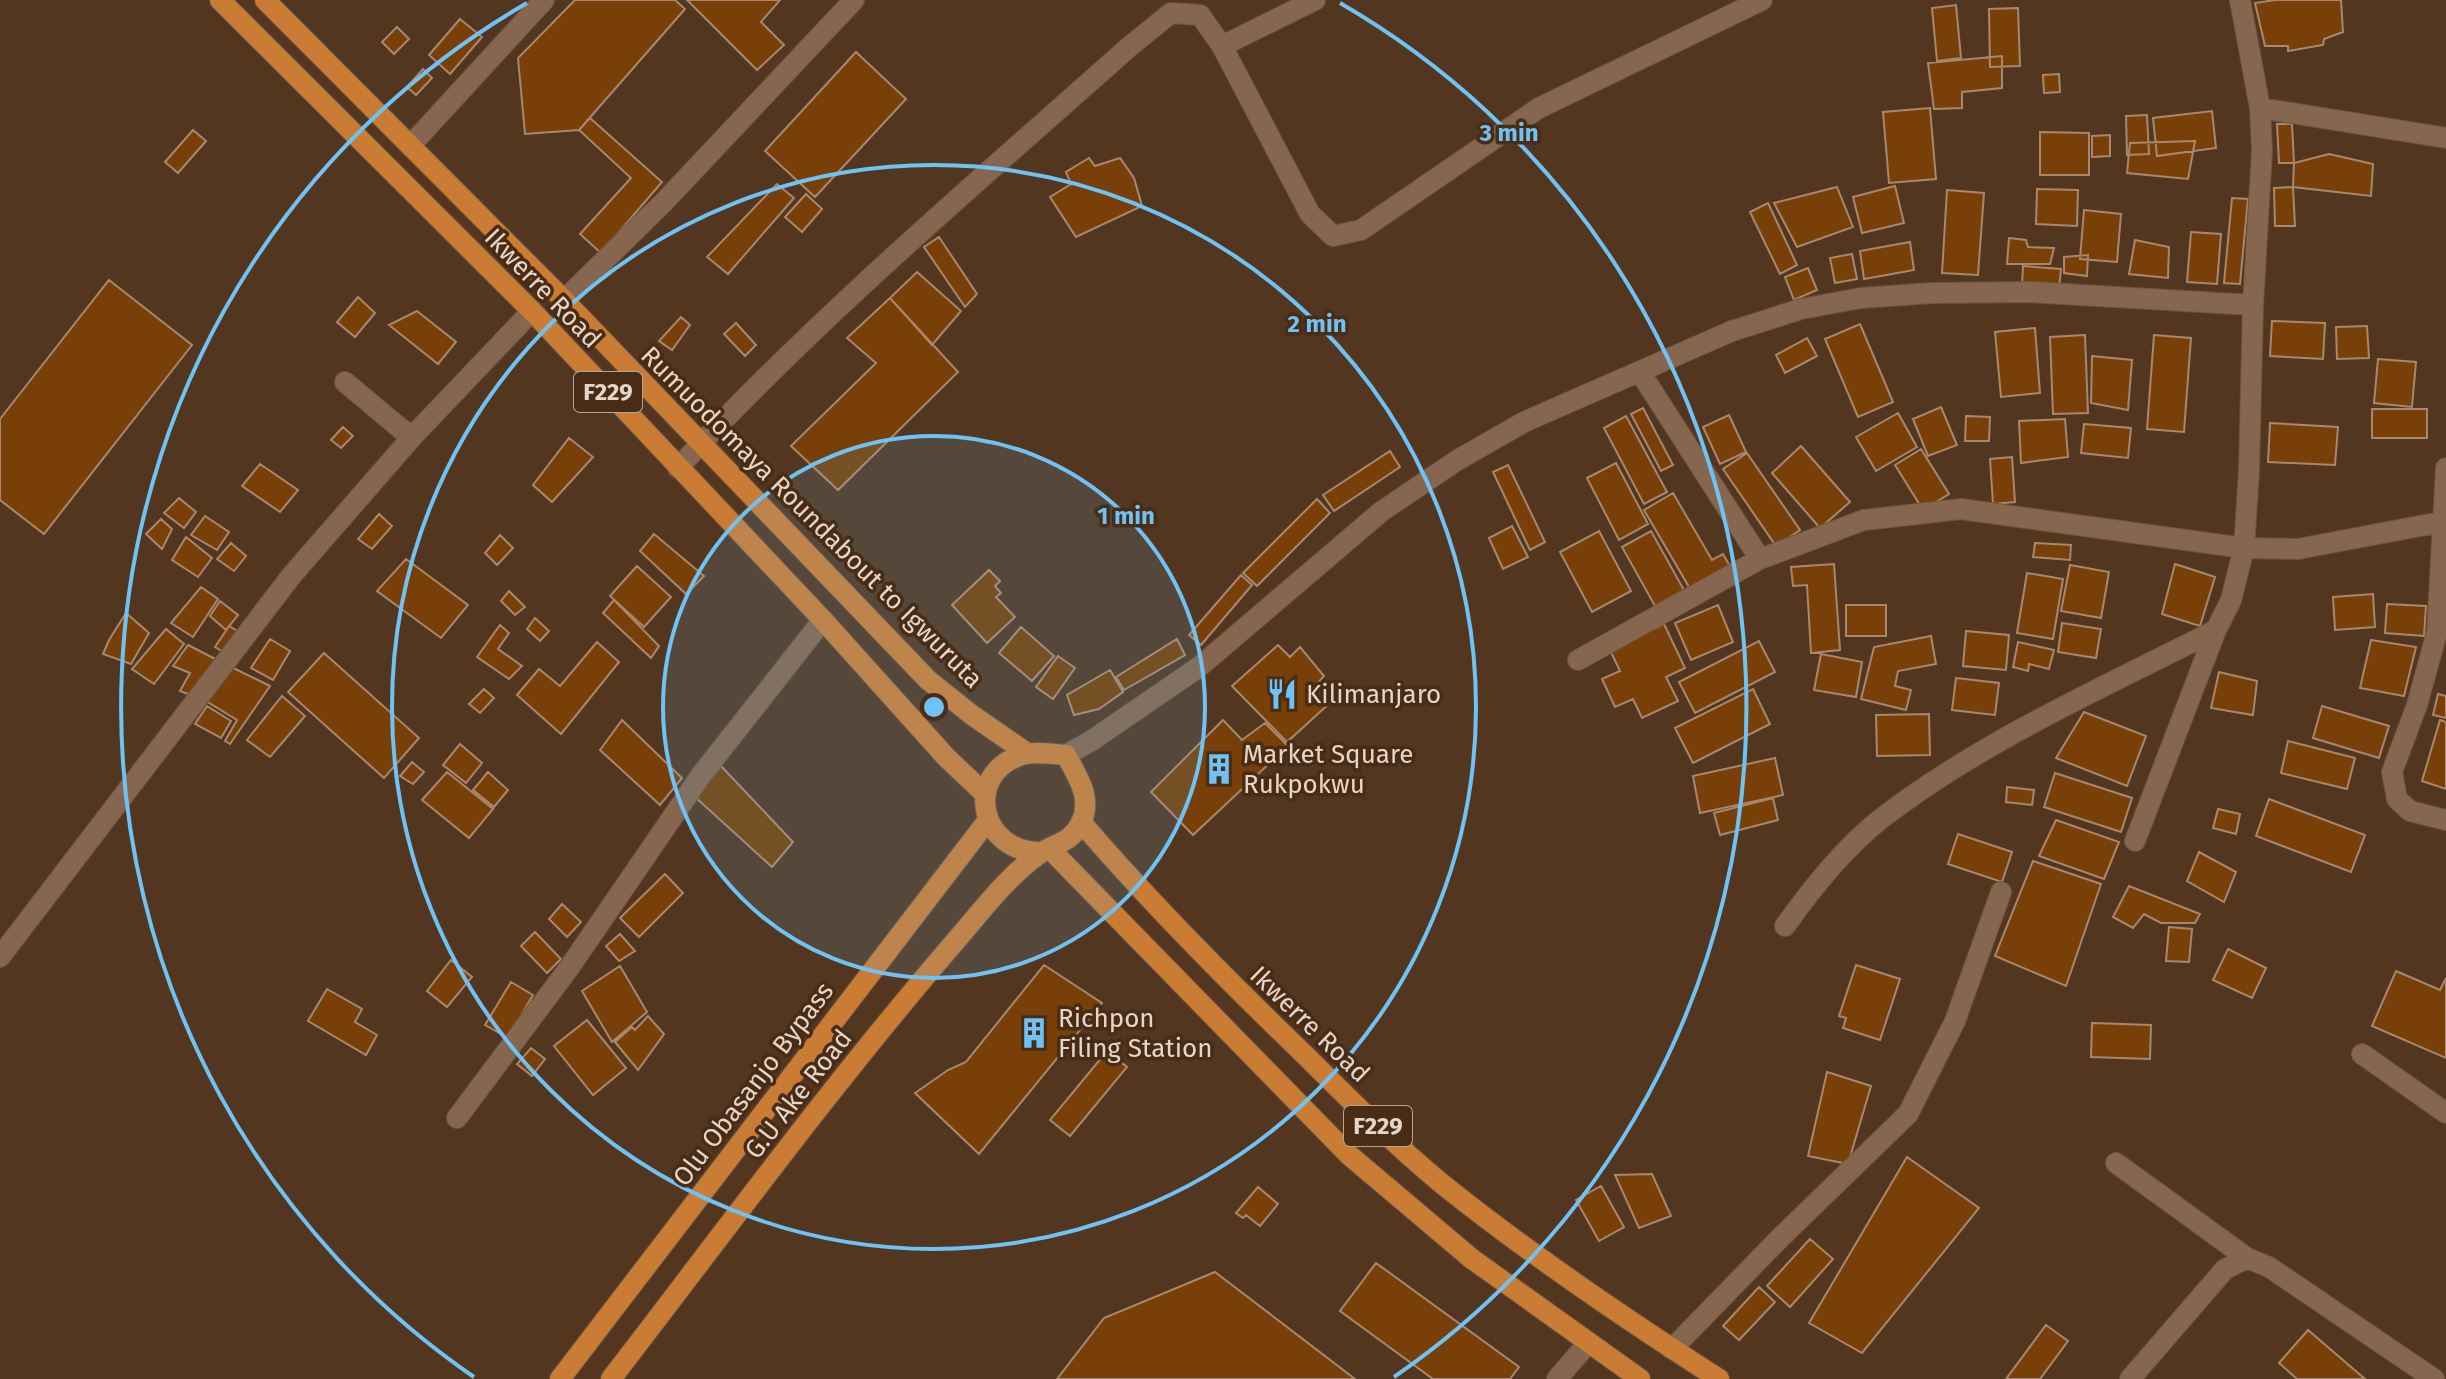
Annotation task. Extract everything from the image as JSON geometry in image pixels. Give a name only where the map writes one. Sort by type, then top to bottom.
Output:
[{"type":"main road","name":"Ikwerre Road","points":[[220,0],[532,311],[823,620],[946,757],[986,795]]},
{"type":"main road","name":"Rumuodomaya Roundabout to Igwuruta","points":[[265,0],[564,300],[928,680],[1027,753]]},
{"type":"main road","points":[[1027,753],[1066,755],[1084,796],[1081,822],[1069,839],[1046,851],[1030,853],[1009,846],[1000,839],[988,820],[986,795],[990,780],[1012,759],[1027,753]]},
{"type":"main road","name":"Olu Obasanjo Bypass","points":[[560,1379],[988,820]]},
{"type":"main road","name":"Ikwerre Road","points":[[1081,822],[1162,913],[1238,991],[1415,1160],[1475,1209],[1719,1379]]},
{"type":"main road","name":"F229","points":[[1046,851],[1349,1155],[1472,1259],[1640,1379]]},
{"type":"main road","name":"G.U Ake Road","points":[[611,1379],[881,1029],[1005,886],[1046,851]]},
{"type":"street","points":[[410,146],[544,0]]},
{"type":"street","points":[[564,300],[664,202],[854,0]]},
{"type":"street","points":[[1222,46],[1315,0]]},
{"type":"street","points":[[678,468],[872,274],[1171,13],[1200,15],[1222,46],[1310,214],[1333,236],[1361,230],[1539,108],[1762,0]]},
{"type":"street","points":[[2135,841],[2216,630],[2231,600],[2244,548],[2262,151],[2260,108],[2240,0]]},
{"type":"street","points":[[2260,108],[2446,138]]},
{"type":"street","points":[[1066,755],[1199,667],[1382,511],[1456,461],[1524,422],[1732,331],[1801,309],[1861,298],[1932,293],[2030,292],[2253,305]]},
{"type":"street","points":[[0,957],[292,575],[413,436],[532,311]]},
{"type":"street","points":[[1640,372],[1760,559]]},
{"type":"street","points":[[345,382],[413,436]]},
{"type":"street","points":[[2446,468],[2437,632],[2417,705],[2392,772],[2397,799],[2410,811],[2446,820]]},
{"type":"street","points":[[1578,660],[1760,559],[1864,520],[1961,509],[2244,548],[2298,549],[2445,521]]},
{"type":"street","points":[[457,1118],[569,968],[702,774],[823,620]]},
{"type":"street","points":[[1785,926],[1816,882],[1881,819],[1989,747],[2216,630]]},
{"type":"street","points":[[1672,1349],[1791,1227],[1908,1114],[1955,1021],[2001,892]]},
{"type":"street","points":[[2362,1054],[2446,1113]]},
{"type":"street","points":[[2116,1163],[2247,1258],[2269,1267],[2434,1379]]},
{"type":"street","points":[[2130,1379],[2225,1269],[2247,1258]]},
{"type":"street","points":[[1557,1379],[1588,1343]]},
{"type":"building","points":[[575,0],[675,0],[685,9],[579,130],[525,134],[518,58]]},
{"type":"building","points":[[687,0],[780,0],[761,22],[784,45],[757,70]]},
{"type":"building","points":[[2341,0],[2343,32],[2324,39],[2323,45],[2288,51],[2288,46],[2265,46],[2255,3]]},
{"type":"building","points":[[1956,5],[1961,58],[1937,61],[1932,8]]},
{"type":"building","points":[[2018,8],[2020,66],[1990,67],[1989,9]]},
{"type":"building","points":[[460,19],[482,37],[450,74],[429,55]]},
{"type":"building","points":[[397,27],[409,39],[394,54],[382,42]]},
{"type":"building","points":[[856,52],[906,99],[815,197],[765,151]]},
{"type":"building","points":[[2002,56],[2002,88],[1962,92],[1962,108],[1934,109],[1928,63]]},
{"type":"building","points":[[423,69],[432,78],[416,95],[407,87]]},
{"type":"building","points":[[2059,74],[2060,92],[2044,93],[2043,75]]},
{"type":"building","points":[[1930,108],[1936,179],[1889,183],[1883,112]]},
{"type":"building","points":[[2212,111],[2216,148],[2157,156],[2153,118]]},
{"type":"building","points":[[2147,115],[2149,154],[2127,155],[2126,116]]},
{"type":"building","points":[[590,118],[662,182],[601,253],[580,234],[631,178],[579,130]]},
{"type":"building","points":[[2277,124],[2292,124],[2294,163],[2279,163]]},
{"type":"building","points":[[193,130],[206,141],[178,173],[165,162]]},
{"type":"building","points":[[2040,132],[2089,133],[2089,175],[2040,175]]},
{"type":"building","points":[[2110,135],[2110,156],[2092,157],[2092,136]]},
{"type":"building","points":[[2195,141],[2188,179],[2127,173],[2130,143]]},
{"type":"building","points":[[2329,154],[2373,164],[2371,196],[2293,187],[2294,163]]},
{"type":"building","points":[[1089,158],[1095,166],[1120,158],[1134,178],[1142,206],[1076,237],[1050,197],[1071,184],[1066,172]]},
{"type":"building","points":[[777,184],[794,198],[728,274],[707,257]]},
{"type":"building","points":[[1895,186],[1904,223],[1862,233],[1853,197]]},
{"type":"building","points":[[1837,187],[1853,227],[1797,247],[1774,203]]},
{"type":"building","points":[[2293,187],[2295,226],[2275,226],[2274,188]]},
{"type":"building","points":[[2037,189],[2078,190],[2077,226],[2036,224]]},
{"type":"building","points":[[1947,190],[1984,193],[1978,275],[1942,273]]},
{"type":"building","points":[[806,194],[822,209],[802,232],[785,217]]},
{"type":"building","points":[[2232,198],[2248,199],[2240,284],[2224,283]]},
{"type":"building","points":[[1768,203],[1797,265],[1780,274],[1750,212]]},
{"type":"building","points":[[2084,210],[2121,214],[2117,262],[2080,259]]},
{"type":"building","points":[[2191,232],[2221,234],[2217,284],[2187,282]]},
{"type":"building","points":[[939,237],[977,294],[965,307],[924,247]]},
{"type":"building","points":[[2009,238],[2026,240],[2028,247],[2054,248],[2050,264],[2007,264]]},
{"type":"building","points":[[2135,240],[2169,247],[2168,278],[2129,274]]},
{"type":"building","points":[[1910,242],[1914,270],[1864,279],[1860,251]]},
{"type":"building","points":[[1852,254],[1857,279],[1835,283],[1830,258]]},
{"type":"building","points":[[2088,255],[2087,276],[2064,273],[2064,257]]},
{"type":"building","points":[[2023,266],[2061,269],[2059,289],[2022,286]]},
{"type":"building","points":[[1808,268],[1817,290],[1794,300],[1785,277]]},
{"type":"building","points":[[917,272],[961,311],[932,345],[890,298]]},
{"type":"building","points":[[109,280],[192,345],[44,534],[0,500],[0,419]]},
{"type":"building","points":[[358,297],[375,313],[355,337],[337,322]]},
{"type":"building","points":[[890,298],[958,372],[838,490],[791,446],[876,363],[847,338]]},
{"type":"building","points":[[417,311],[456,342],[438,364],[389,325]]},
{"type":"building","points":[[681,317],[690,325],[672,350],[659,341]]},
{"type":"building","points":[[2272,321],[2325,323],[2323,359],[2270,356]]},
{"type":"building","points":[[736,323],[756,345],[745,356],[724,334]]},
{"type":"building","points":[[1860,324],[1893,402],[1858,417],[1825,339]]},
{"type":"building","points":[[2367,326],[2369,358],[2337,359],[2336,327]]},
{"type":"building","points":[[2035,328],[2040,393],[2001,397],[1995,332]]},
{"type":"building","points":[[2085,335],[2088,413],[2053,414],[2050,337]]},
{"type":"building","points":[[2154,335],[2191,338],[2184,432],[2147,429]]},
{"type":"building","points":[[1807,338],[1817,356],[1785,373],[1776,355]]},
{"type":"building","points":[[2092,356],[2132,360],[2128,410],[2091,403]]},
{"type":"building","points":[[2378,359],[2416,362],[2412,407],[2374,403]]},
{"type":"building","points":[[1941,407],[1957,445],[1928,456],[1913,419]]},
{"type":"building","points":[[1643,408],[1673,465],[1661,471],[1631,414]]},
{"type":"building","points":[[2372,409],[2427,409],[2427,438],[2372,438]]},
{"type":"building","points":[[1898,413],[1917,447],[1876,471],[1856,437]]},
{"type":"building","points":[[1729,415],[1746,452],[1720,464],[1703,427]]},
{"type":"building","points":[[1626,416],[1667,492],[1644,504],[1604,428]]},
{"type":"building","points":[[1966,416],[1990,417],[1989,441],[1965,441]]},
{"type":"building","points":[[2065,419],[2068,457],[2021,463],[2019,421]]},
{"type":"building","points":[[2270,423],[2338,427],[2335,465],[2268,462]]},
{"type":"building","points":[[2084,424],[2131,428],[2128,458],[2081,453]]},
{"type":"building","points":[[343,427],[353,436],[341,448],[331,440]]},
{"type":"building","points":[[569,438],[593,457],[552,502],[533,485]]},
{"type":"building","points":[[1801,446],[1850,502],[1820,528],[1772,473]]},
{"type":"building","points":[[1921,449],[1949,494],[1923,510],[1895,465]]},
{"type":"building","points":[[1390,451],[1400,467],[1334,511],[1323,495]]},
{"type":"building","points":[[1747,453],[1800,530],[1776,546],[1723,469]]},
{"type":"building","points":[[2012,457],[2015,502],[1993,504],[1990,459]]},
{"type":"building","points":[[1616,463],[1648,524],[1619,540],[1587,478]]},
{"type":"building","points":[[260,464],[298,490],[280,512],[242,486]]},
{"type":"building","points":[[1508,465],[1545,542],[1530,550],[1493,472]]},
{"type":"building","points":[[1673,493],[1712,560],[1723,554],[1731,568],[1692,592],[1644,510]]},
{"type":"building","points":[[179,498],[196,512],[184,528],[164,513]]},
{"type":"building","points":[[1317,499],[1330,513],[1257,586],[1243,573]]},
{"type":"building","points":[[379,514],[392,526],[372,549],[358,539]]},
{"type":"building","points":[[205,516],[229,532],[217,550],[191,535]]},
{"type":"building","points":[[161,519],[172,529],[162,549],[146,534]]},
{"type":"building","points":[[1512,526],[1528,557],[1503,569],[1489,538]]},
{"type":"building","points":[[1599,531],[1631,591],[1592,612],[1560,552]]},
{"type":"building","points":[[1651,531],[1684,590],[1655,606],[1622,547]]},
{"type":"building","points":[[654,534],[704,576],[686,594],[640,551]]},
{"type":"building","points":[[500,535],[513,548],[497,565],[485,553]]},
{"type":"building","points":[[186,537],[212,558],[198,577],[172,560]]},
{"type":"building","points":[[231,543],[246,556],[234,571],[217,559]]},
{"type":"building","points":[[2035,543],[2071,545],[2070,560],[2033,557]]},
{"type":"building","points":[[406,559],[468,605],[441,638],[377,591]]},
{"type":"building","points":[[1834,564],[1840,650],[1811,653],[1807,585],[1793,586],[1791,567]]},
{"type":"building","points":[[2175,564],[2215,577],[2200,626],[2162,614]]},
{"type":"building","points":[[2070,565],[2109,572],[2101,618],[2061,611]]},
{"type":"building","points":[[637,566],[671,597],[644,627],[610,596]]},
{"type":"building","points":[[989,570],[1000,581],[995,586],[1001,593],[996,597],[1015,617],[987,643],[952,605]]},
{"type":"building","points":[[2027,573],[2063,579],[2053,639],[2017,633]]},
{"type":"building","points":[[1241,575],[1252,585],[1201,645],[1189,635]]},
{"type":"building","points":[[201,587],[218,599],[193,637],[171,623]]},
{"type":"building","points":[[509,591],[525,607],[515,615],[501,601]]},
{"type":"building","points":[[2373,594],[2375,627],[2335,630],[2333,597]]},
{"type":"building","points":[[614,600],[659,646],[651,658],[603,613]]},
{"type":"building","points":[[220,601],[238,615],[226,630],[210,616]]},
{"type":"building","points":[[2387,604],[2426,606],[2424,636],[2385,633]]},
{"type":"building","points":[[1718,605],[1733,642],[1691,660],[1675,623]]},
{"type":"building","points":[[1846,605],[1886,605],[1886,636],[1846,636]]},
{"type":"building","points":[[126,613],[149,633],[131,664],[103,654]]},
{"type":"building","points":[[535,618],[549,631],[540,641],[527,629]]},
{"type":"building","points":[[2062,623],[2101,629],[2096,658],[2058,652]]},
{"type":"building","points":[[1664,624],[1685,668],[1666,677],[1678,701],[1642,718],[1633,699],[1615,707],[1602,679],[1620,671],[1610,650]]},
{"type":"building","points":[[500,625],[509,633],[498,649],[522,666],[509,679],[477,657]]},
{"type":"building","points":[[229,626],[248,637],[233,658],[215,647]]},
{"type":"building","points":[[1021,627],[1054,656],[1032,681],[999,653]]},
{"type":"building","points":[[166,629],[184,644],[154,684],[132,669]]},
{"type":"building","points":[[1966,631],[2009,635],[2006,670],[1963,666]]},
{"type":"building","points":[[1931,636],[1936,664],[1898,671],[1895,686],[1911,690],[1906,710],[1861,699],[1874,647]]},
{"type":"building","points":[[270,639],[290,651],[273,680],[251,668]]},
{"type":"building","points":[[1177,639],[1185,655],[1124,690],[1116,677]]},
{"type":"building","points":[[2371,640],[2416,647],[2404,696],[2360,688]]},
{"type":"building","points":[[1759,641],[1775,672],[1695,713],[1679,682]]},
{"type":"building","points":[[597,642],[619,662],[561,734],[517,695],[539,669],[560,686]]},
{"type":"building","points":[[2018,642],[2054,650],[2049,669],[2029,664],[2028,671],[2013,667]]},
{"type":"building","points":[[188,645],[223,663],[203,700],[180,691],[190,673],[173,666]]},
{"type":"building","name":"Kilimanjaro","points":[[1278,645],[1290,657],[1300,647],[1324,676],[1316,685],[1332,701],[1287,742],[1232,686]]},
{"type":"building","points":[[324,653],[419,738],[384,778],[288,692]]},
{"type":"building","points":[[1821,654],[1862,662],[1856,697],[1814,690]]},
{"type":"building","points":[[1058,656],[1075,668],[1053,699],[1036,687]]},
{"type":"building","points":[[227,665],[270,686],[230,744],[225,741],[237,720],[206,701]]},
{"type":"building","points":[[1110,670],[1123,692],[1099,709],[1074,715],[1067,695]]},
{"type":"building","points":[[2219,672],[2257,681],[2253,715],[2211,708]]},
{"type":"building","points":[[1956,678],[1999,683],[1995,715],[1952,710]]},
{"type":"building","points":[[484,689],[494,698],[480,713],[469,704]]},
{"type":"building","points":[[1753,689],[1770,724],[1693,763],[1675,728]]},
{"type":"building","points":[[2438,694],[2446,696],[2446,718],[2433,715]]},
{"type":"building","points":[[282,696],[305,716],[270,757],[247,740]]},
{"type":"building","points":[[207,706],[231,721],[221,738],[195,724]]},
{"type":"building","points":[[2322,706],[2389,726],[2379,758],[2313,738]]},
{"type":"building","points":[[2084,712],[2146,736],[2127,786],[2056,758]]},
{"type":"building","points":[[1929,714],[1930,755],[1877,756],[1876,715]]},
{"type":"building","points":[[622,720],[682,778],[660,805],[600,750]]},
{"type":"building","name":"Market Square Rukpokwu","points":[[1223,720],[1242,740],[1265,723],[1288,746],[1193,835],[1151,792]]},
{"type":"building","points":[[2440,720],[2446,722],[2446,789],[2422,781]]},
{"type":"building","points":[[2288,741],[2355,758],[2347,789],[2281,773]]},
{"type":"building","points":[[460,744],[482,763],[466,783],[443,765]]},
{"type":"building","points":[[1775,758],[1783,795],[1700,813],[1693,776]]},
{"type":"building","points":[[412,762],[424,772],[413,784],[400,776]]},
{"type":"building","points":[[721,766],[793,842],[772,867],[695,797]]},
{"type":"building","points":[[447,772],[493,809],[469,838],[422,800]]},
{"type":"building","points":[[488,772],[508,790],[494,807],[473,790]]},
{"type":"building","points":[[2055,773],[2132,798],[2121,832],[2044,807]]},
{"type":"building","points":[[2007,787],[2034,790],[2032,805],[2006,802]]},
{"type":"building","points":[[1773,798],[1778,820],[1720,835],[1714,813]]},
{"type":"building","points":[[2269,799],[2365,835],[2351,872],[2256,836]]},
{"type":"building","points":[[2218,809],[2240,814],[2236,834],[2213,828]]},
{"type":"building","points":[[2056,820],[2119,842],[2104,879],[2039,856]]},
{"type":"building","points":[[1958,834],[2012,852],[2002,882],[1948,864]]},
{"type":"building","points":[[2199,852],[2236,872],[2224,902],[2187,881]]},
{"type":"building","points":[[2033,861],[2101,884],[2066,986],[1995,956]]},
{"type":"building","points":[[665,874],[683,893],[639,937],[620,918]]},
{"type":"building","points":[[2129,886],[2200,914],[2195,923],[2161,923],[2144,914],[2133,928],[2113,917]]},
{"type":"building","points":[[562,904],[581,922],[567,937],[549,919]]},
{"type":"building","points":[[2169,927],[2192,929],[2189,962],[2166,961]]},
{"type":"building","points":[[535,932],[561,959],[547,973],[521,946]]},
{"type":"building","points":[[620,934],[635,951],[619,961],[606,946]]},
{"type":"building","points":[[2228,949],[2266,968],[2252,998],[2213,980]]},
{"type":"building","points":[[451,960],[472,977],[447,1007],[427,991]]},
{"type":"building","name":"Richpon Filing Station","points":[[1044,965],[1102,1003],[979,1154],[915,1093],[948,1070],[966,1062]]},
{"type":"building","points":[[1856,965],[1900,979],[1880,1040],[1843,1028],[1846,1018],[1839,1016]]},
{"type":"building","points":[[620,966],[647,1012],[612,1042],[582,991]]},
{"type":"building","points":[[2396,971],[2440,990],[2446,978],[2446,1058],[2372,1026]]},
{"type":"building","points":[[511,982],[533,995],[508,1038],[485,1025]]},
{"type":"building","points":[[327,989],[362,1009],[355,1022],[377,1035],[366,1055],[308,1021]]},
{"type":"building","points":[[648,1016],[664,1034],[638,1070],[615,1042],[632,1027],[635,1030]]},
{"type":"building","points":[[587,1020],[626,1068],[593,1095],[554,1046]]},
{"type":"building","points":[[2092,1023],[2151,1025],[2150,1059],[2091,1057]]},
{"type":"building","points":[[531,1048],[545,1059],[532,1076],[517,1064]]},
{"type":"building","points":[[1107,1051],[1127,1067],[1070,1136],[1050,1120]]},
{"type":"building","points":[[1827,1072],[1871,1086],[1848,1164],[1808,1156]]},
{"type":"building","points":[[1907,1157],[1979,1208],[1862,1353],[1809,1323]]},
{"type":"building","points":[[1652,1174],[1671,1216],[1639,1228],[1615,1175]]},
{"type":"building","points":[[1601,1186],[1624,1227],[1599,1241],[1576,1200]]},
{"type":"building","points":[[1258,1187],[1278,1204],[1260,1226],[1246,1215],[1243,1218],[1236,1213]]},
{"type":"building","points":[[1810,1239],[1833,1259],[1790,1307],[1767,1286]]},
{"type":"building","points":[[1376,1263],[1519,1367],[1510,1379],[1433,1379],[1340,1311]]},
{"type":"building","points":[[1215,1272],[1355,1379],[1057,1379],[1104,1318]]},
{"type":"building","points":[[1759,1287],[1775,1302],[1739,1340],[1723,1326]]},
{"type":"building","points":[[2046,1325],[2068,1341],[2040,1379],[2006,1379]]},
{"type":"building","points":[[2308,1330],[2365,1379],[2297,1379],[2279,1363]]},
{"type":"place","name":"Kilimanjaro","points":[[1282,694]]},
{"type":"place","name":"Market Square Rukpokwu","points":[[1219,769]]},
{"type":"place","name":"Richpon Filing Station","points":[[1034,1033]]}]
